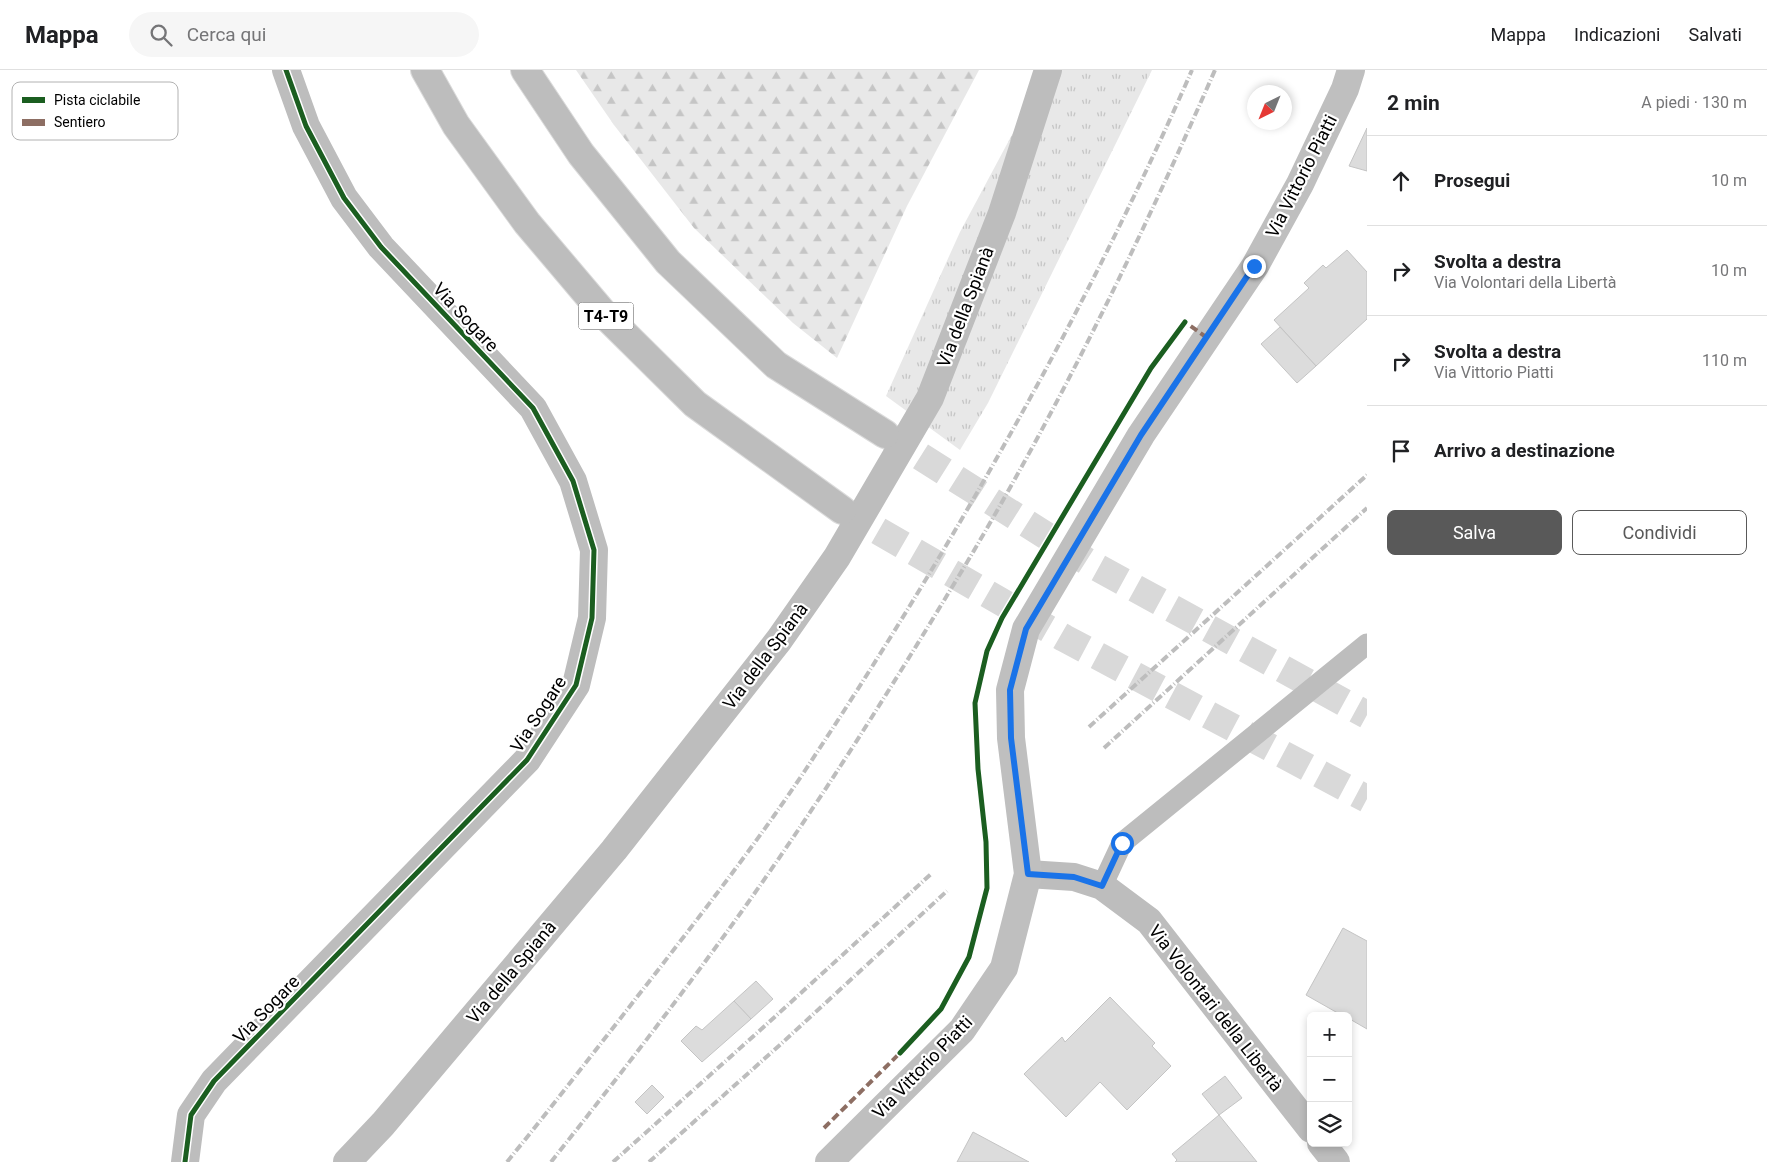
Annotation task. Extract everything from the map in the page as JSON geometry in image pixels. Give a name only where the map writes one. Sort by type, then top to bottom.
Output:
[{"type":"main road","name":"Via Sogare","points":[[185,1162],[191,1115],[214,1081],[527,760],[576,685],[592,618],[594,550],[573,481],[533,408],[382,248],[344,198],[306,126],[286,70]]},
{"type":"main road","name":"T4-T9","points":[[425,70],[456,125],[527,224],[604,314],[695,404],[842,510]]},
{"type":"main road","points":[[525,70],[581,154],[668,262],[776,366],[885,434]]},
{"type":"main road","name":"Via della Spianà","points":[[347,1162],[383,1124],[614,850],[779,640],[837,557],[930,398],[1002,213],[1048,70]]},
{"type":"main road","name":"Via Volontari della Libertà","points":[[1028,874],[1074,877],[1102,886],[1149,921],[1307,1125]]},
{"type":"main road","points":[[1324,1147],[1336,1162]]},
{"type":"street","name":"Via Vittorio Piatti","points":[[829,1162],[962,1030],[1004,968],[1028,874],[1011,738],[1010,690],[1026,629],[1141,435],[1254,266],[1300,184],[1345,89],[1351,70]]},
{"type":"lane","points":[[1102,886],[1122,843],[1367,644]]},
{"type":"green space","points":[[576,70],[979,70],[907,206],[837,358],[793,323],[694,228],[614,125]]},
{"type":"green space","points":[[1045,70],[1152,70],[988,403],[960,450],[886,396],[960,232]]},
{"type":"building","points":[[1367,128],[1367,171],[1349,166]]},
{"type":"building","points":[[1347,250],[1367,272],[1367,319],[1316,366],[1274,320],[1309,288],[1304,283],[1323,265],[1326,268]]},
{"type":"building","points":[[1280,327],[1316,366],[1297,383],[1261,344]]},
{"type":"building","points":[[1343,928],[1367,941],[1367,1029],[1352,1020],[1352,1012],[1336,1012],[1306,995]]},
{"type":"building","points":[[756,981],[773,999],[751,1019],[734,1001]]},
{"type":"building","points":[[1110,997],[1155,1043],[1152,1046],[1171,1066],[1127,1110],[1100,1082],[1066,1117],[1024,1074],[1062,1037],[1065,1042]]},
{"type":"building","points":[[734,1001],[751,1019],[702,1062],[681,1041],[696,1026],[702,1030]]},
{"type":"building","points":[[1225,1076],[1242,1098],[1219,1115],[1202,1094]]},
{"type":"building","points":[[652,1085],[664,1097],[647,1114],[635,1102]]},
{"type":"building","points":[[1219,1115],[1257,1162],[1175,1162],[1177,1160],[1172,1154]]},
{"type":"building","points":[[973,1132],[1029,1162],[957,1162]]},
{"type":"tunnel","points":[[885,434],[1091,564],[1367,715]]},
{"type":"tunnel","points":[[842,510],[1064,638],[1367,799]]},
{"type":"railway","points":[[507,1162],[749,851],[806,769],[913,601],[964,515],[1062,339],[1108,250],[1192,70]]},
{"type":"railway","points":[[551,1162],[672,1006],[772,869],[885,696],[966,564],[1067,383],[1158,196],[1215,70]]},
{"type":"railway","points":[[1089,727],[1367,475]]},
{"type":"railway","points":[[1104,748],[1367,508]]},
{"type":"railway","points":[[613,1162],[931,874]]},
{"type":"railway","points":[[649,1162],[947,891]]},
{"type":"marked path","points":[[1182,326],[1185,322],[1206,337]]},
{"type":"marked path","points":[[824,1128],[903,1050]]},
{"type":"cycle path","points":[[185,1162],[191,1115],[214,1081],[527,760],[576,685],[592,618],[594,550],[573,481],[533,408],[381,247],[344,198],[306,126],[286,70]]},
{"type":"cycle path","points":[[900,1053],[941,1009],[969,957],[987,888],[986,842],[978,769],[975,703],[987,651],[1002,618],[1151,368],[1185,322]]},
{"type":"route","points":[[1122,843],[1102,886],[1074,877],[1028,874],[1011,738],[1010,690],[1026,629],[1141,435],[1254,266]]}]
